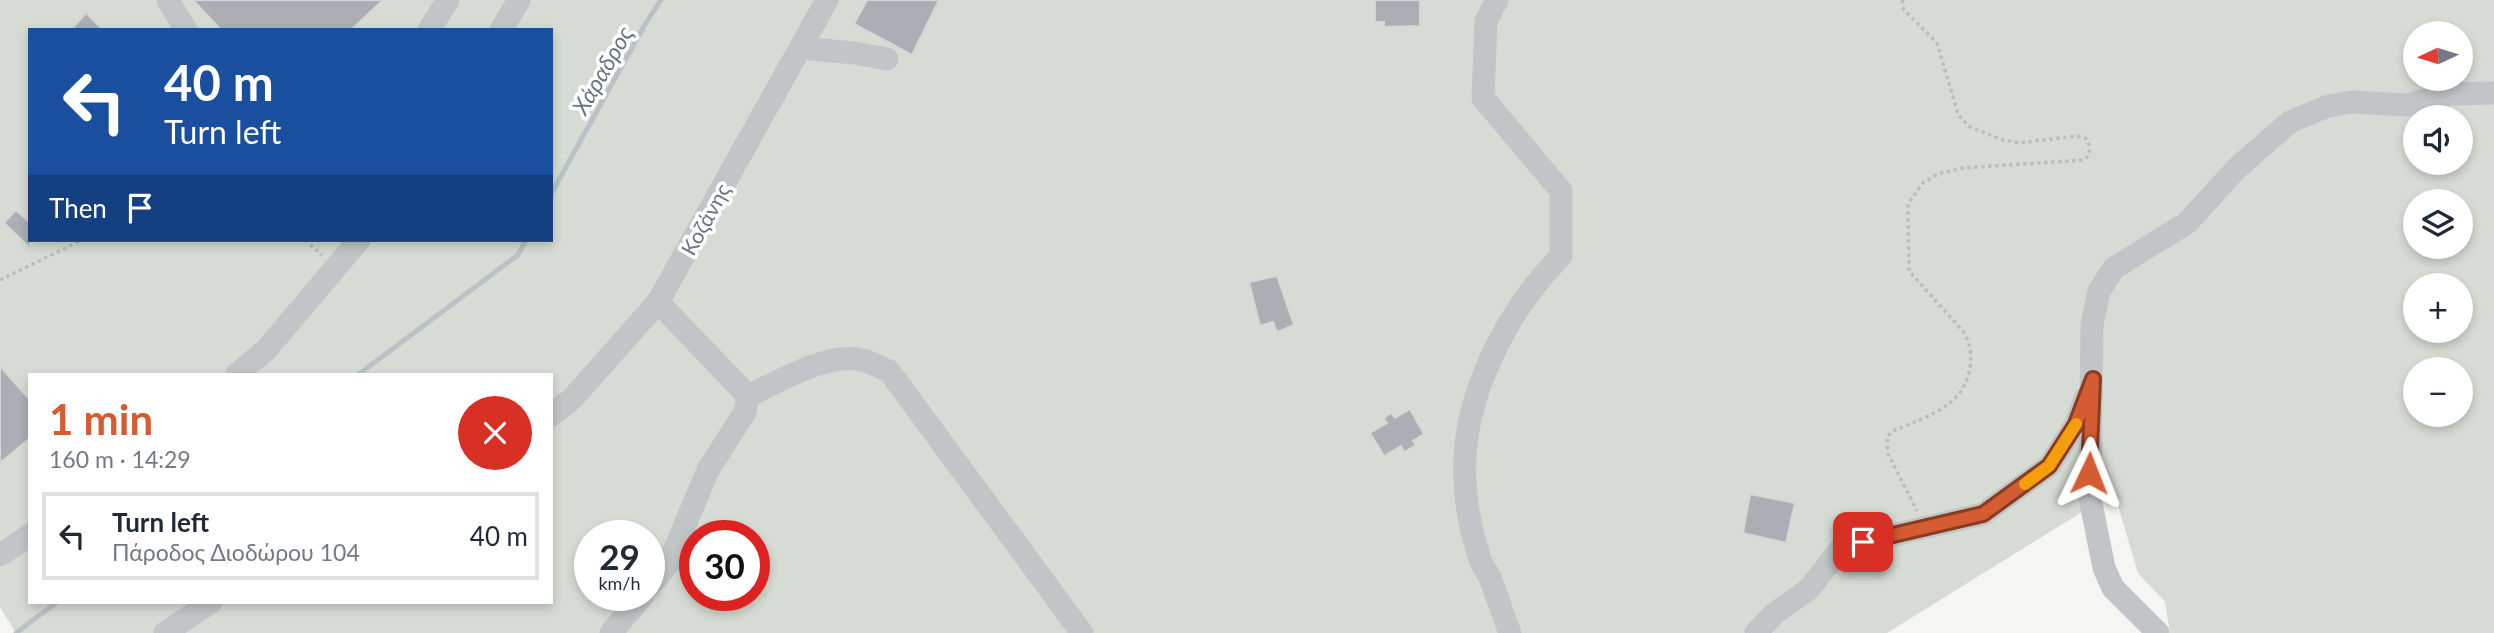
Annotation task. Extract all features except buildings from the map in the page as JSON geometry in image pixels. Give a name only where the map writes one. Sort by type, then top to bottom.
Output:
[{"type":"street","points":[[168,0],[185,28]]},
{"type":"street","points":[[430,28],[448,0]]},
{"type":"street","points":[[502,28],[519,0]]},
{"type":"street","name":"Κοζάνης","points":[[553,413],[572,399],[658,302],[827,0]]},
{"type":"street","points":[[1497,0],[1486,22],[1483,98],[1561,191],[1561,256],[1541,277],[1511,318],[1482,380],[1468,437],[1464,479],[1471,521],[1480,562],[1489,574],[1510,633]]},
{"type":"street","points":[[802,46],[887,59]]},
{"type":"street","points":[[2158,633],[2113,588],[2104,568],[2090,498],[2092,324],[2099,291],[2113,268],[2187,223],[2237,168],[2290,122],[2328,106],[2353,102],[2406,105],[2449,93],[2494,93]]},
{"type":"street","points":[[238,373],[266,349],[357,242]]},
{"type":"street","points":[[658,302],[748,396]]},
{"type":"street","points":[[748,396],[797,372],[834,360],[859,359],[889,372],[1082,633]]},
{"type":"street","points":[[1756,633],[1774,614],[1809,589],[1842,547],[1983,514],[2049,466],[2076,424],[2093,379]]},
{"type":"street","points":[[665,569],[708,470],[745,412],[748,396]]},
{"type":"street","points":[[0,555],[28,535]]},
{"type":"street","points":[[165,633],[208,604]]},
{"type":"street","points":[[611,633],[630,611]]},
{"type":"path","points":[[1902,0],[1904,10],[1937,43],[1955,106],[1968,126],[2000,139],[2019,143],[2077,136],[2087,139],[2091,149],[2084,160],[1962,168],[1938,174],[1923,183],[1908,204],[1909,271],[1968,338],[1971,354],[1968,378],[1955,401],[1893,430],[1886,437],[1888,454],[1926,528]]},
{"type":"path","points":[[0,279],[78,242]]},
{"type":"shaded area","points":[[0,0],[2494,0],[2494,633],[2170,633],[2165,602],[2138,573],[2114,492],[1887,633],[16,633],[0,607]]},
{"type":"waterway","name":"Χάραδρος","points":[[553,190],[661,0]]},
{"type":"waterway","name":"Χάραδρος","points":[[360,373],[518,255],[525,242]]},
{"type":"waterway","name":"Χάραδρος","points":[[16,633],[54,604]]},
{"type":"slow traffic","points":[[2025,484],[2049,466],[2076,424]]},
{"type":"route","points":[[1863,542],[1983,514],[2049,466],[2076,424],[2093,379],[2089,473]]}]
